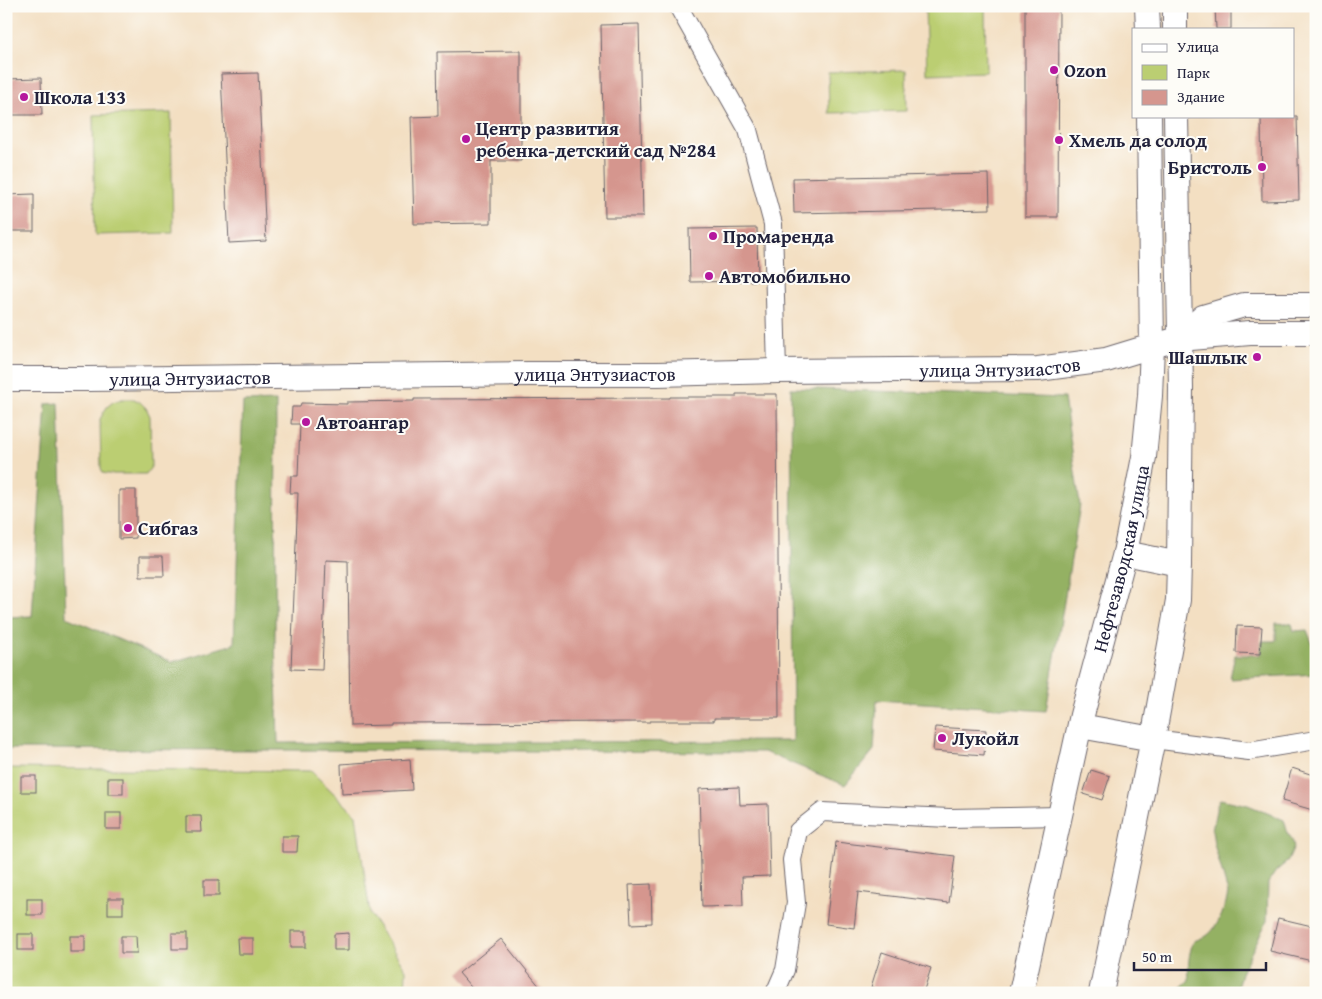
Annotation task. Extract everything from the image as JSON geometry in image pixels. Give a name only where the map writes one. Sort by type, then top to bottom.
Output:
[{"type":"main road","points":[[1147,6],[1148,28]]},
{"type":"main road","points":[[1176,6],[1176,28]]},
{"type":"main road","name":"Нефтезаводская улица","points":[[1021,993],[1080,726],[1125,554],[1144,456],[1150,396],[1152,346],[1149,118]]},
{"type":"main road","name":"Нефтезаводская улица","points":[[1101,993],[1153,740],[1178,600],[1181,388],[1176,118]]},
{"type":"main road","name":"улица Энтузиастов","points":[[1179,339],[1203,317],[1244,305],[1316,305]]},
{"type":"main road","name":"улица Энтузиастов","points":[[6,379],[88,380],[1038,369],[1106,360],[1179,339],[1250,333],[1316,333]]},
{"type":"main road","points":[[1125,554],[1180,564]]},
{"type":"main road","points":[[1080,726],[1153,740]]},
{"type":"street","points":[[678,6],[748,130],[773,224],[777,371]]},
{"type":"street","points":[[1153,740],[1249,750],[1316,740]]},
{"type":"street","points":[[775,993],[785,970],[796,903],[792,860],[798,832],[822,812],[949,818],[1060,816]]},
{"type":"green space","points":[[925,6],[985,6],[986,72],[927,74]]},
{"type":"green space","points":[[906,70],[907,111],[829,113],[828,72]]},
{"type":"green space","points":[[171,113],[173,233],[95,235],[93,115]]},
{"type":"green space","points":[[791,388],[1064,398],[1080,505],[1046,711],[877,700],[874,750],[845,785],[764,752],[6,749],[6,617],[32,616],[46,404],[59,403],[66,617],[172,662],[234,644],[243,402],[276,401],[275,639],[278,743],[793,741]]},
{"type":"green space","points":[[122,399],[134,399],[140,402],[150,416],[151,467],[146,474],[108,474],[103,473],[101,468],[100,419],[107,407],[113,402]]},
{"type":"green space","points":[[1276,623],[1292,624],[1294,631],[1307,630],[1316,653],[1316,674],[1231,679],[1235,655],[1261,655],[1263,641],[1276,640]]},
{"type":"green space","points":[[6,768],[311,771],[356,815],[370,914],[406,970],[405,993],[6,993]]},
{"type":"green space","points":[[1220,799],[1248,805],[1284,820],[1294,847],[1288,861],[1276,871],[1268,883],[1267,921],[1241,973],[1236,993],[1178,993],[1179,989],[1189,980],[1189,960],[1194,941],[1206,936],[1213,930],[1222,915],[1227,898],[1228,893],[1214,844],[1212,830]]},
{"type":"building","points":[[1025,6],[1059,6],[1058,217],[1025,217]]},
{"type":"building","points":[[1215,6],[1231,6],[1231,28],[1216,28]]},
{"type":"building","points":[[639,24],[643,217],[605,217],[601,25]]},
{"type":"building","name":"Центр развития ребенка-детский сад №284","points":[[521,51],[521,161],[491,161],[491,223],[414,224],[411,117],[438,116],[437,52]]},
{"type":"building","points":[[258,73],[266,241],[229,243],[221,74]]},
{"type":"building","name":"Школа 133","points":[[41,78],[42,115],[6,115],[6,79]]},
{"type":"building","points":[[1294,116],[1297,116],[1299,200],[1262,201],[1261,118],[1294,118]]},
{"type":"building","points":[[989,174],[990,209],[794,213],[793,178]]},
{"type":"building","points":[[34,194],[34,231],[6,231],[6,195]]},
{"type":"building","points":[[757,228],[758,281],[690,282],[689,229]]},
{"type":"building","points":[[736,394],[777,394],[779,718],[714,718],[714,721],[650,722],[391,723],[391,725],[350,726],[348,561],[326,560],[322,670],[291,669],[298,493],[290,493],[291,476],[298,476],[300,424],[291,424],[292,407],[300,407],[301,403],[347,404],[347,402],[414,401],[414,399],[736,397]]},
{"type":"building","points":[[119,490],[136,490],[136,538],[119,539]]},
{"type":"building","points":[[140,556],[163,556],[164,576],[140,576]]},
{"type":"building","points":[[1237,626],[1262,627],[1260,654],[1236,653]]},
{"type":"building","points":[[935,727],[986,730],[984,755],[933,751]]},
{"type":"building","points":[[410,759],[412,790],[342,794],[341,764]]},
{"type":"building","points":[[1292,768],[1316,776],[1316,811],[1282,801]]},
{"type":"building","points":[[1091,770],[1110,776],[1102,800],[1083,794]]},
{"type":"building","points":[[21,776],[36,776],[36,792],[21,792]]},
{"type":"building","points":[[108,778],[123,778],[123,794],[108,794]]},
{"type":"building","points":[[739,787],[740,805],[768,804],[770,876],[742,877],[743,906],[702,907],[699,789]]},
{"type":"building","points":[[106,813],[121,813],[121,829],[106,829]]},
{"type":"building","points":[[186,816],[201,816],[202,832],[186,832]]},
{"type":"building","points":[[282,836],[298,836],[297,852],[282,852]]},
{"type":"building","points":[[836,842],[955,856],[949,903],[858,892],[854,928],[826,924]]},
{"type":"building","points":[[204,880],[219,880],[219,896],[204,896]]},
{"type":"building","points":[[651,884],[652,923],[631,924],[629,885]]},
{"type":"building","points":[[108,898],[123,898],[123,914],[108,914]]},
{"type":"building","points":[[27,899],[42,899],[42,915],[27,915]]},
{"type":"building","points":[[1278,918],[1316,927],[1316,962],[1270,951]]},
{"type":"building","points":[[291,931],[306,931],[306,947],[291,947]]},
{"type":"building","points":[[172,933],[187,933],[187,949],[172,949]]},
{"type":"building","points":[[349,933],[349,950],[334,950],[334,934]]},
{"type":"building","points":[[18,934],[33,934],[33,950],[18,950]]},
{"type":"building","points":[[70,936],[85,936],[85,952],[70,952]]},
{"type":"building","points":[[121,936],[136,936],[137,953],[121,953]]},
{"type":"building","points":[[237,938],[253,938],[253,954],[238,954]]},
{"type":"building","points":[[501,939],[545,993],[476,993],[459,973]]},
{"type":"building","points":[[882,952],[931,968],[923,993],[889,993],[871,987]]},
{"type":"place","name":"Ozon","points":[[1054,70]]},
{"type":"place","name":"Школа 133","points":[[24,97]]},
{"type":"place","name":"Центр развития ребенка-детский сад №284","points":[[466,139]]},
{"type":"place","name":"Хмель да солод","points":[[1059,140]]},
{"type":"place","name":"Бристоль","points":[[1262,167]]},
{"type":"place","name":"Промаренда","points":[[713,236]]},
{"type":"place","name":"Автомобильно","points":[[709,276]]},
{"type":"place","name":"Шашлык","points":[[1257,357]]},
{"type":"place","name":"Автоангар","points":[[306,422]]},
{"type":"place","name":"Сибгаз","points":[[128,528]]},
{"type":"place","name":"Лукойл","points":[[942,738]]}]
